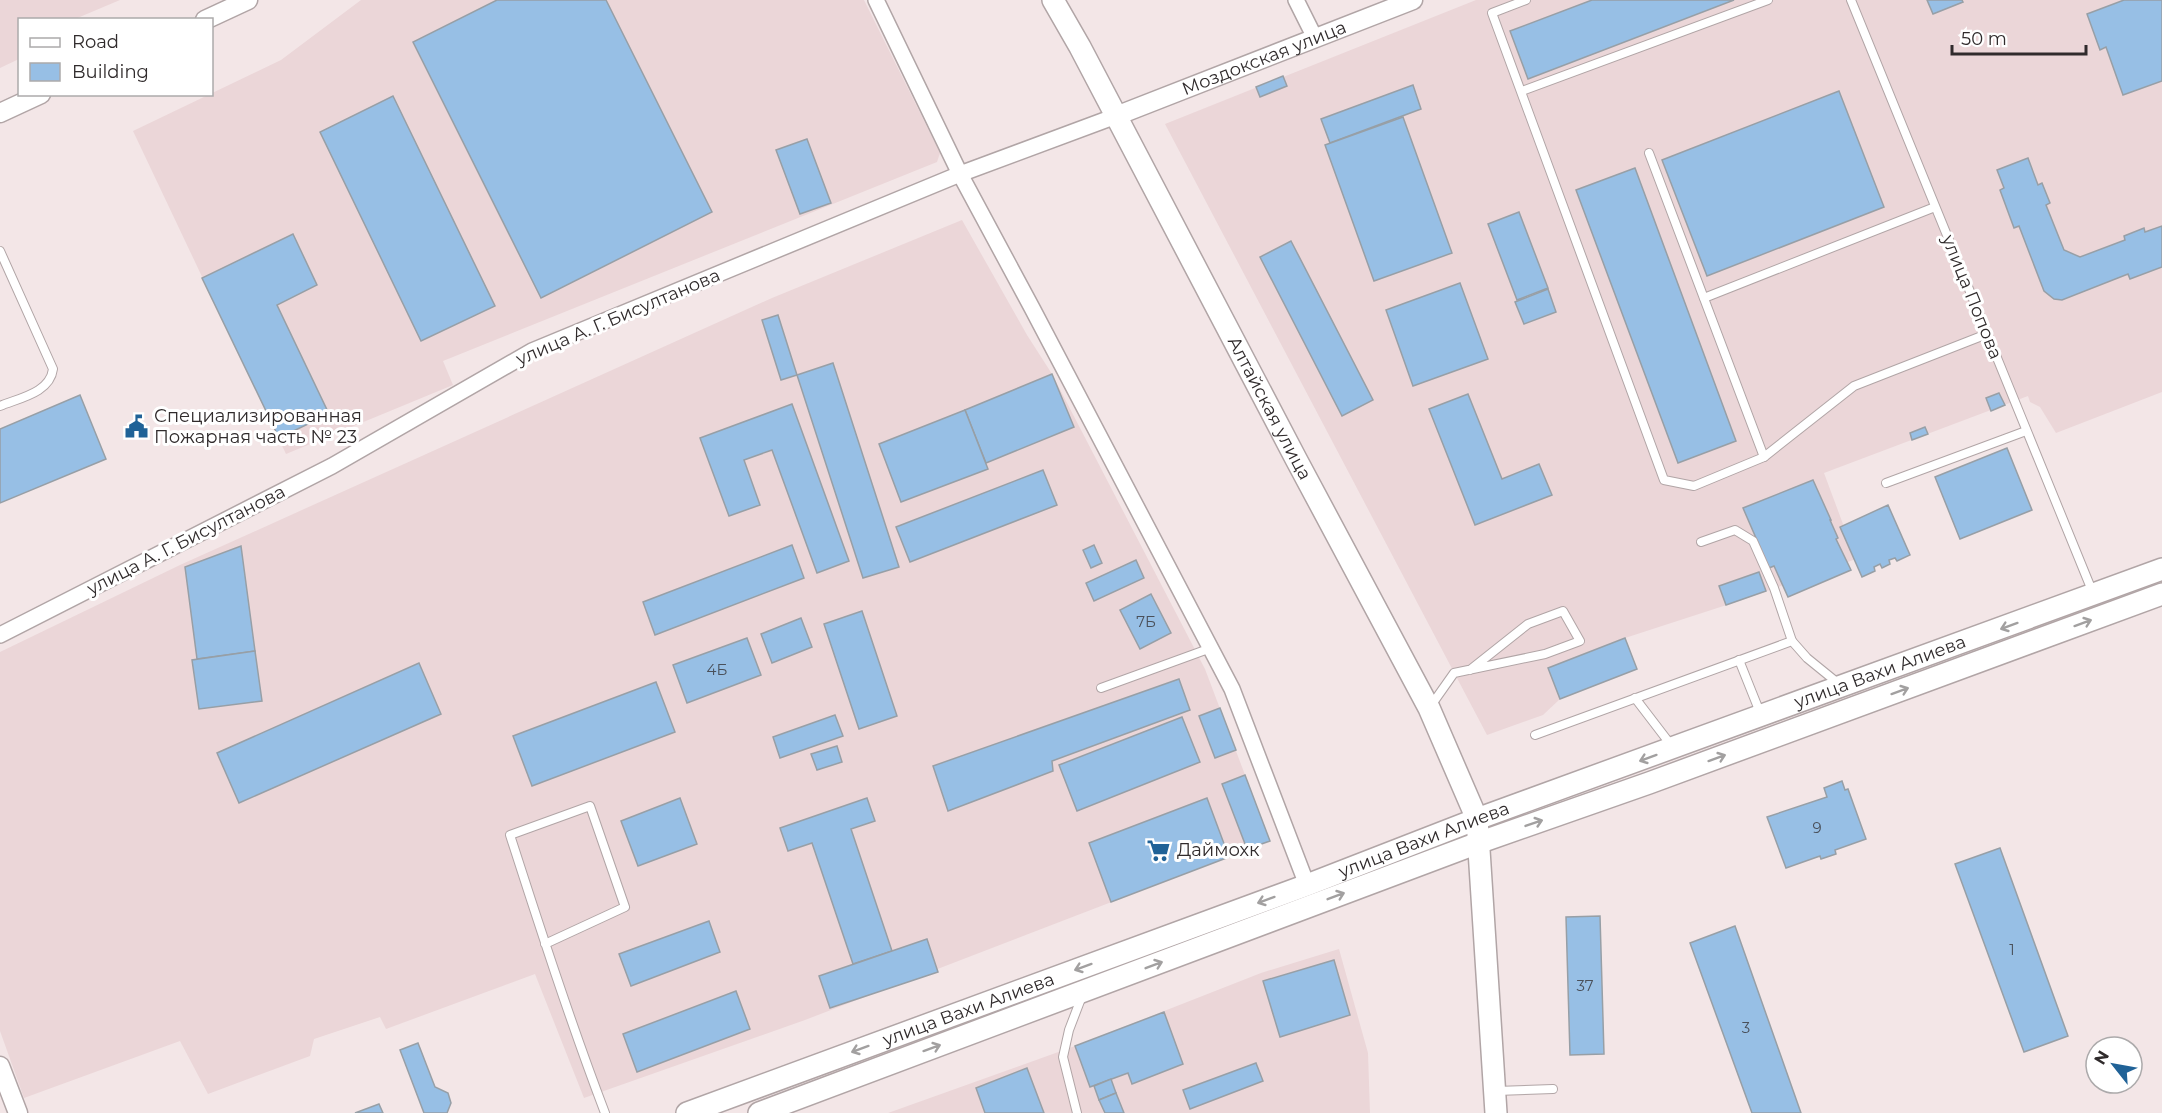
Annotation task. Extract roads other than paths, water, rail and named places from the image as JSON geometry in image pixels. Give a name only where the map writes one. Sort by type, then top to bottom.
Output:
[{"type":"main road","name":"Алтайская улица","points":[[1053,0],[1430,708],[1477,819]]},
{"type":"main road","name":"улица Вахи Алиева","points":[[687,1113],[1307,885],[1477,819],[1762,717],[2162,569]]},
{"type":"main road","name":"улица Вахи Алиева","points":[[759,1113],[1478,843],[1649,783],[2162,594]]},
{"type":"main road","points":[[1477,819],[1496,1113]]},
{"type":"street","points":[[209,18],[248,0]]},
{"type":"street","points":[[876,0],[960,174],[1232,689],[1307,885]]},
{"type":"street","points":[[1296,0],[1315,38]]},
{"type":"street","name":"Моздокская улица","points":[[1116,116],[1413,0]]},
{"type":"street","points":[[0,113],[37,96]]},
{"type":"street","name":"улица А. Г. Бисултанова","points":[[0,635],[332,466],[532,351],[960,174],[1116,116]]},
{"type":"street","points":[[0,1066],[18,1113]]},
{"type":"lane","points":[[1526,0],[1492,13],[1664,480],[1694,486],[1764,457],[1854,386],[1987,334]]},
{"type":"lane","points":[[1522,91],[1768,0]]},
{"type":"lane","name":"улица Попова","points":[[1851,0],[2093,595]]},
{"type":"lane","points":[[1649,153],[1764,457]]},
{"type":"lane","points":[[1704,298],[1935,207]]},
{"type":"lane","points":[[0,251],[53,369],[52,378],[43,388],[0,406]]},
{"type":"lane","points":[[1886,483],[2026,431]]},
{"type":"lane","points":[[1701,542],[1735,530],[1753,541],[1774,588],[1792,641],[1807,658],[1842,687]]},
{"type":"lane","points":[[1430,708],[1454,673],[1470,670],[1545,654],[1580,641],[1563,611],[1528,624],[1470,670]]},
{"type":"lane","points":[[1535,735],[1792,641]]},
{"type":"lane","points":[[1101,688],[1211,648]]},
{"type":"lane","points":[[1739,660],[1762,717]]},
{"type":"lane","points":[[1635,698],[1673,749]]},
{"type":"lane","points":[[545,944],[625,907],[590,806],[510,834],[545,944],[605,1113]]},
{"type":"lane","points":[[1077,1113],[1063,1057],[1069,1030],[1083,992]]},
{"type":"lane","points":[[1494,1091],[1552,1089]]},
{"type":"place","name":"Специализированная Пожарная часть № 23","points":[[136,426]]},
{"type":"place","name":"Даймохк","points":[[1159,850]]}]
